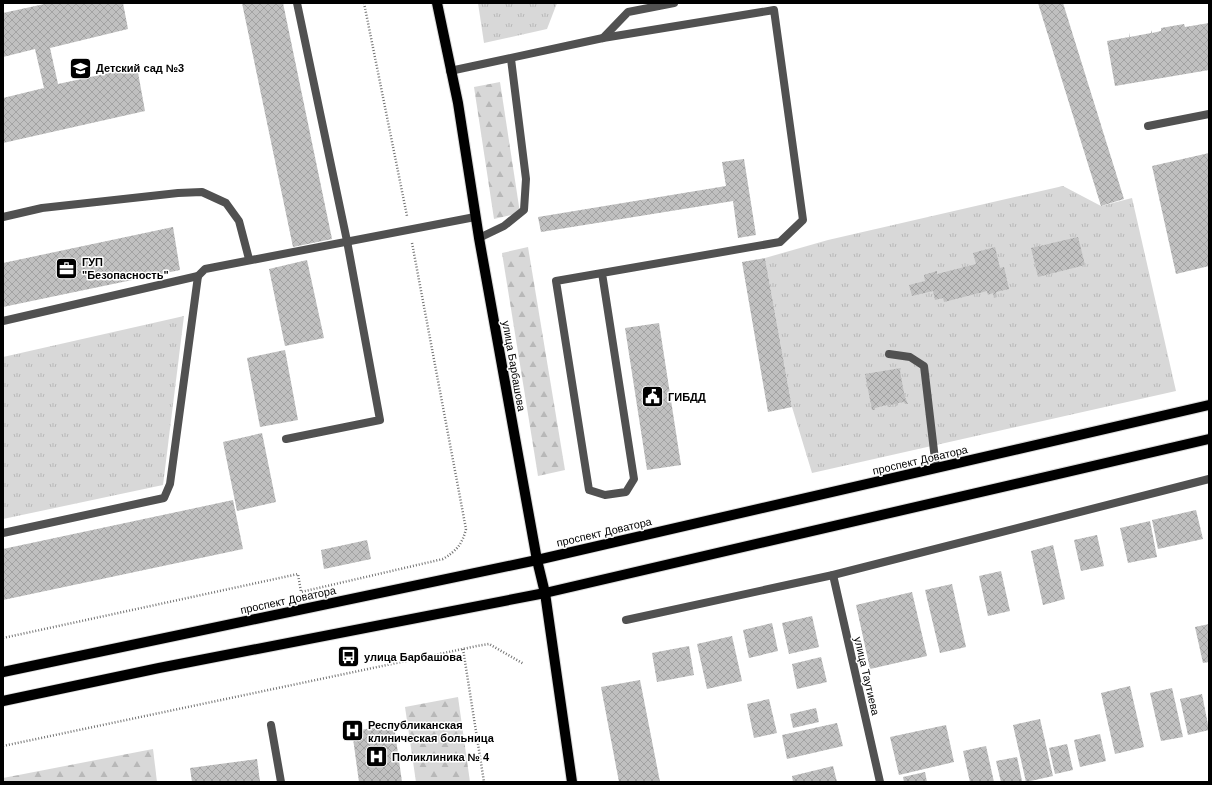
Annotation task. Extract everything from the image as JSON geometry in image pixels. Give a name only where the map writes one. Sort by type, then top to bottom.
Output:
[{"type":"main road","name":"улица Барбашова","points":[[436,3],[458,103],[475,217],[537,560],[545,593],[572,782]]},
{"type":"main road","name":"проспект Доватора","points":[[3,672],[537,560],[1209,405]]},
{"type":"main road","points":[[3,701],[159,668],[545,593],[1209,439]]},
{"type":"street","points":[[286,439],[380,420],[347,241],[297,3]]},
{"type":"street","points":[[627,3],[628,12]]},
{"type":"street","points":[[603,38],[628,12],[674,3]]},
{"type":"street","points":[[450,72],[603,38],[774,10],[803,220],[780,242],[556,281],[589,490],[605,495],[626,492],[634,479],[602,273]]},
{"type":"street","points":[[479,238],[504,226],[524,210],[526,179],[511,59]]},
{"type":"street","points":[[1148,126],[1209,114]]},
{"type":"street","points":[[3,217],[42,208],[178,193],[202,192],[226,203],[239,221],[249,259]]},
{"type":"street","points":[[3,321],[198,276],[205,269],[249,259],[475,217]]},
{"type":"street","points":[[3,533],[164,498],[170,484],[198,276]]},
{"type":"street","points":[[889,354],[910,357],[924,366],[936,468]]},
{"type":"street","points":[[626,620],[833,575],[1209,479]]},
{"type":"street","name":"улица Таутиева","points":[[833,575],[880,782]]},
{"type":"street","points":[[271,725],[281,782]]},
{"type":"path","points":[[3,638],[298,574],[301,592],[443,559],[456,551],[463,540],[466,529],[364,3]]},
{"type":"path","points":[[3,746],[489,644],[524,664]]},
{"type":"path","points":[[464,649],[484,782]]},
{"type":"green space","points":[[478,3],[557,3],[547,29],[484,43]]},
{"type":"green space","points":[[500,82],[520,213],[494,219],[474,87]]},
{"type":"green space","points":[[1063,186],[1101,206],[1132,198],[1176,391],[812,473],[792,407],[765,258],[828,240]]},
{"type":"green space","points":[[528,247],[565,470],[538,476],[502,253]]},
{"type":"green space","points":[[184,316],[163,485],[3,519],[3,357]]},
{"type":"green space","points":[[458,697],[470,782],[416,782],[405,707]]},
{"type":"green space","points":[[153,749],[157,782],[3,782],[3,778]]},
{"type":"building","points":[[49,3],[123,3],[128,29],[50,48],[58,84],[137,67],[145,111],[3,143],[3,98],[44,88],[35,49],[3,57],[3,13]]},
{"type":"building","points":[[242,3],[283,3],[332,239],[293,247]]},
{"type":"building","points":[[1038,3],[1063,3],[1124,199],[1101,206]]},
{"type":"building","points":[[1209,23],[1209,70],[1115,86],[1107,41],[1129,37],[1130,33],[1130,37],[1151,33],[1152,30],[1152,33],[1161,31],[1161,28],[1184,24],[1185,27]]},
{"type":"building","points":[[1209,153],[1209,266],[1176,274],[1152,166]]},
{"type":"building","points":[[744,159],[756,235],[738,238],[733,201],[541,232],[538,217],[726,186],[722,162]]},
{"type":"building","points":[[173,227],[180,270],[3,307],[3,263]]},
{"type":"building","points":[[1078,237],[1085,265],[1038,277],[1031,248]]},
{"type":"building","points":[[995,247],[1000,268],[1004,267],[1009,289],[996,292],[997,297],[994,298],[993,293],[988,295],[987,291],[944,302],[943,298],[935,300],[933,291],[912,296],[909,285],[925,281],[924,275],[937,271],[937,274],[976,264],[973,253]]},
{"type":"building","points":[[765,258],[792,407],[768,412],[742,262]]},
{"type":"building","points":[[307,260],[324,338],[285,346],[269,269]]},
{"type":"building","points":[[659,323],[681,465],[647,470],[625,328]]},
{"type":"building","points":[[285,350],[298,420],[260,427],[247,358]]},
{"type":"building","points":[[901,368],[900,371],[904,393],[906,394],[904,395],[908,404],[905,404],[904,402],[898,403],[896,406],[896,404],[889,405],[890,407],[887,405],[872,410],[865,374]]},
{"type":"building","points":[[262,433],[276,502],[237,511],[223,442]]},
{"type":"building","points":[[233,500],[243,549],[3,600],[3,549]]},
{"type":"building","points":[[1196,510],[1203,539],[1158,549],[1152,520]]},
{"type":"building","points":[[1150,521],[1157,557],[1128,563],[1120,528]]},
{"type":"building","points":[[1097,535],[1104,566],[1081,571],[1074,540]]},
{"type":"building","points":[[367,540],[371,559],[324,569],[321,550]]},
{"type":"building","points":[[1053,545],[1065,599],[1043,605],[1031,551]]},
{"type":"building","points":[[1001,571],[1010,611],[988,616],[979,576]]},
{"type":"building","points":[[952,584],[966,647],[940,653],[925,590]]},
{"type":"building","points":[[912,592],[927,656],[870,669],[856,605]]},
{"type":"building","points":[[812,616],[819,647],[789,654],[782,623]]},
{"type":"building","points":[[772,623],[778,651],[749,658],[743,630]]},
{"type":"building","points":[[1209,624],[1209,662],[1203,663],[1195,627]]},
{"type":"building","points":[[732,636],[742,681],[707,689],[697,644]]},
{"type":"building","points":[[689,646],[694,675],[657,682],[652,653]]},
{"type":"building","points":[[821,657],[827,682],[797,689],[792,664]]},
{"type":"building","points":[[640,680],[660,782],[619,782],[601,687]]},
{"type":"building","points":[[1130,686],[1144,747],[1115,754],[1101,693]]},
{"type":"building","points":[[1172,688],[1183,737],[1161,741],[1150,693]]},
{"type":"building","points":[[1202,694],[1209,730],[1188,735],[1180,699]]},
{"type":"building","points":[[769,699],[777,733],[754,738],[747,704]]},
{"type":"building","points":[[816,708],[819,722],[793,728],[790,714]]},
{"type":"building","points":[[1040,719],[1053,776],[1026,782],[1013,725]]},
{"type":"building","points":[[837,723],[843,746],[787,759],[782,735]]},
{"type":"building","name":"Поликлиника № 4","points":[[394,725],[402,782],[359,782],[352,731]]},
{"type":"building","points":[[946,725],[954,762],[899,775],[890,737]]},
{"type":"building","points":[[1100,734],[1106,761],[1080,767],[1074,740]]},
{"type":"building","points":[[1067,744],[1073,770],[1055,774],[1049,748]]},
{"type":"building","points":[[986,746],[994,782],[970,782],[963,751]]},
{"type":"building","points":[[1017,757],[1022,781],[1001,782],[996,761]]},
{"type":"building","points":[[257,759],[260,782],[192,782],[190,768]]},
{"type":"building","points":[[833,766],[837,782],[793,782],[792,776]]},
{"type":"building","points":[[925,772],[927,782],[904,782],[903,777]]},
{"type":"place","name":"Детский сад №3","points":[[81,68]]},
{"type":"place","name":"ГУП \"Безопасность\"","points":[[66,268]]},
{"type":"place","name":"ГИБДД","points":[[652,397]]},
{"type":"place","name":"улица Барбашова","points":[[348,657]]},
{"type":"place","name":"Республиканская клиническая больница","points":[[352,731]]},
{"type":"place","name":"Поликлиника № 4","points":[[377,757]]}]
